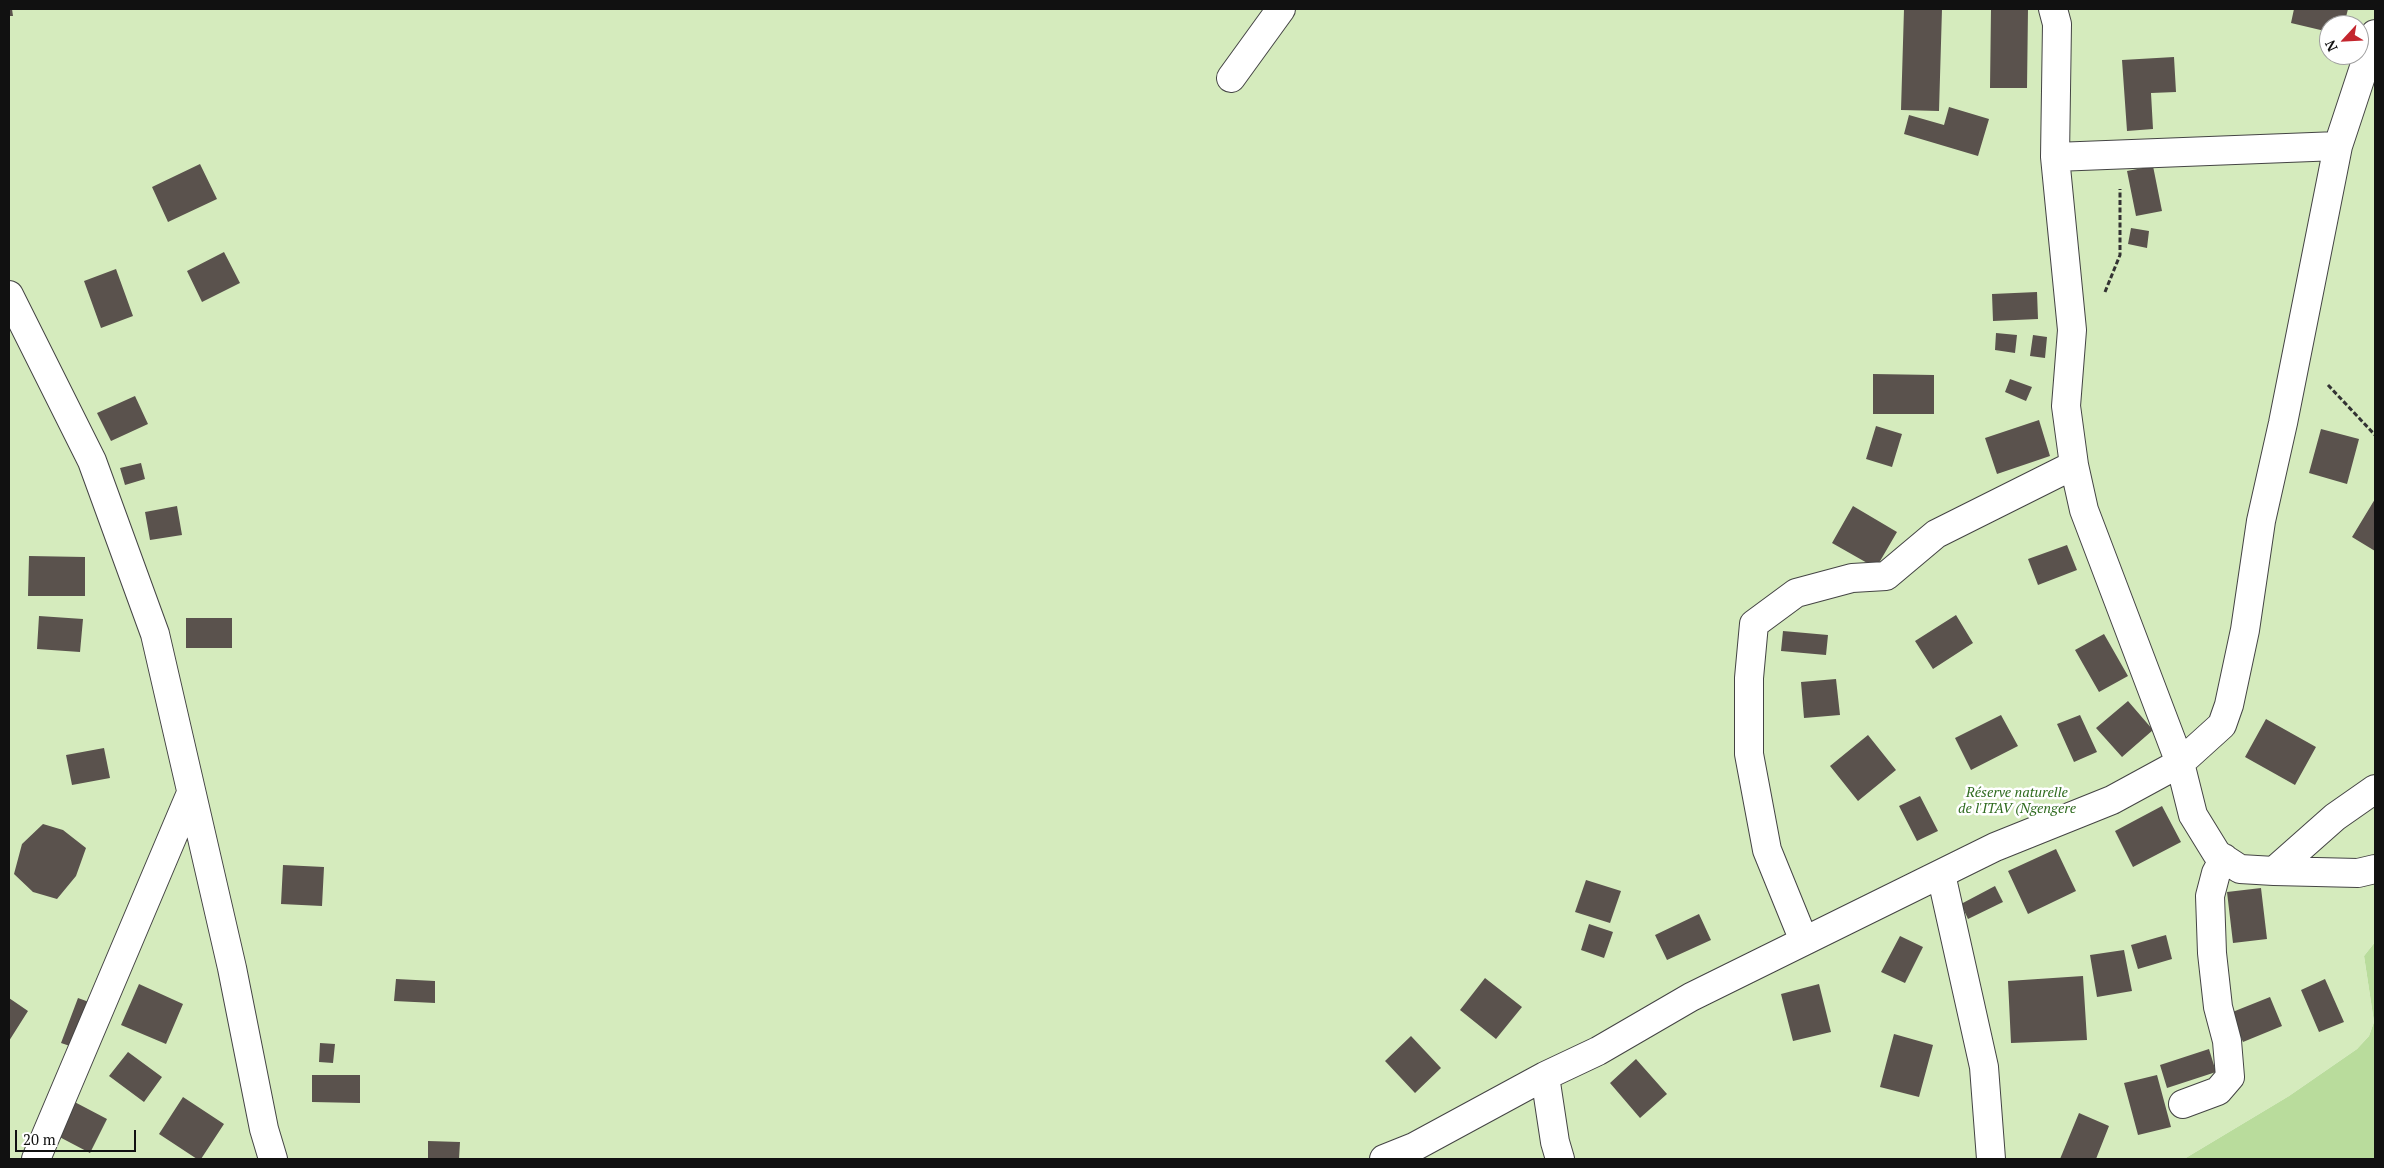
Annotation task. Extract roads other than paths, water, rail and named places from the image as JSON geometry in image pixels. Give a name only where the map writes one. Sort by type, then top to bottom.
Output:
[{"type":"street","points":[[1231,78],[1281,9]]},
{"type":"street","points":[[2053,9],[2057,24],[2055,156],[2072,330],[2066,406],[2074,465],[2084,510],[2180,763],[2193,815],[2217,854],[2240,869],[2358,873],[2375,869]]},
{"type":"street","points":[[1384,1159],[1414,1147],[1545,1076],[1598,1052],[1691,997],[1804,941],[1995,847],[2112,800],[2180,763],[2222,725],[2229,705],[2245,630],[2261,521],[2297,354],[2338,146],[2375,34]]},
{"type":"street","points":[[2055,156],[2338,146]]},
{"type":"street","points":[[9,295],[92,460],[155,634],[232,968],[264,1129],[273,1159]]},
{"type":"street","points":[[1804,941],[1767,850],[1749,754],[1749,678],[1754,624],[1796,593],[1852,578],[1886,576],[1936,534],[2074,465]]},
{"type":"street","points":[[2274,871],[2335,817],[2375,790]]},
{"type":"street","points":[[36,1159],[191,792]]},
{"type":"street","points":[[2183,1104],[2218,1091],[2230,1077],[2227,1041],[2218,1008],[2213,962],[2210,896],[2216,873],[2224,858]]},
{"type":"street","points":[[1941,874],[1984,1067],[1991,1159]]},
{"type":"street","points":[[1545,1076],[1555,1142],[1560,1159]]},
{"type":"park label","name":"Réserve naturelle de l'ITAV (Ngengere","points":[[2017,802]]}]
